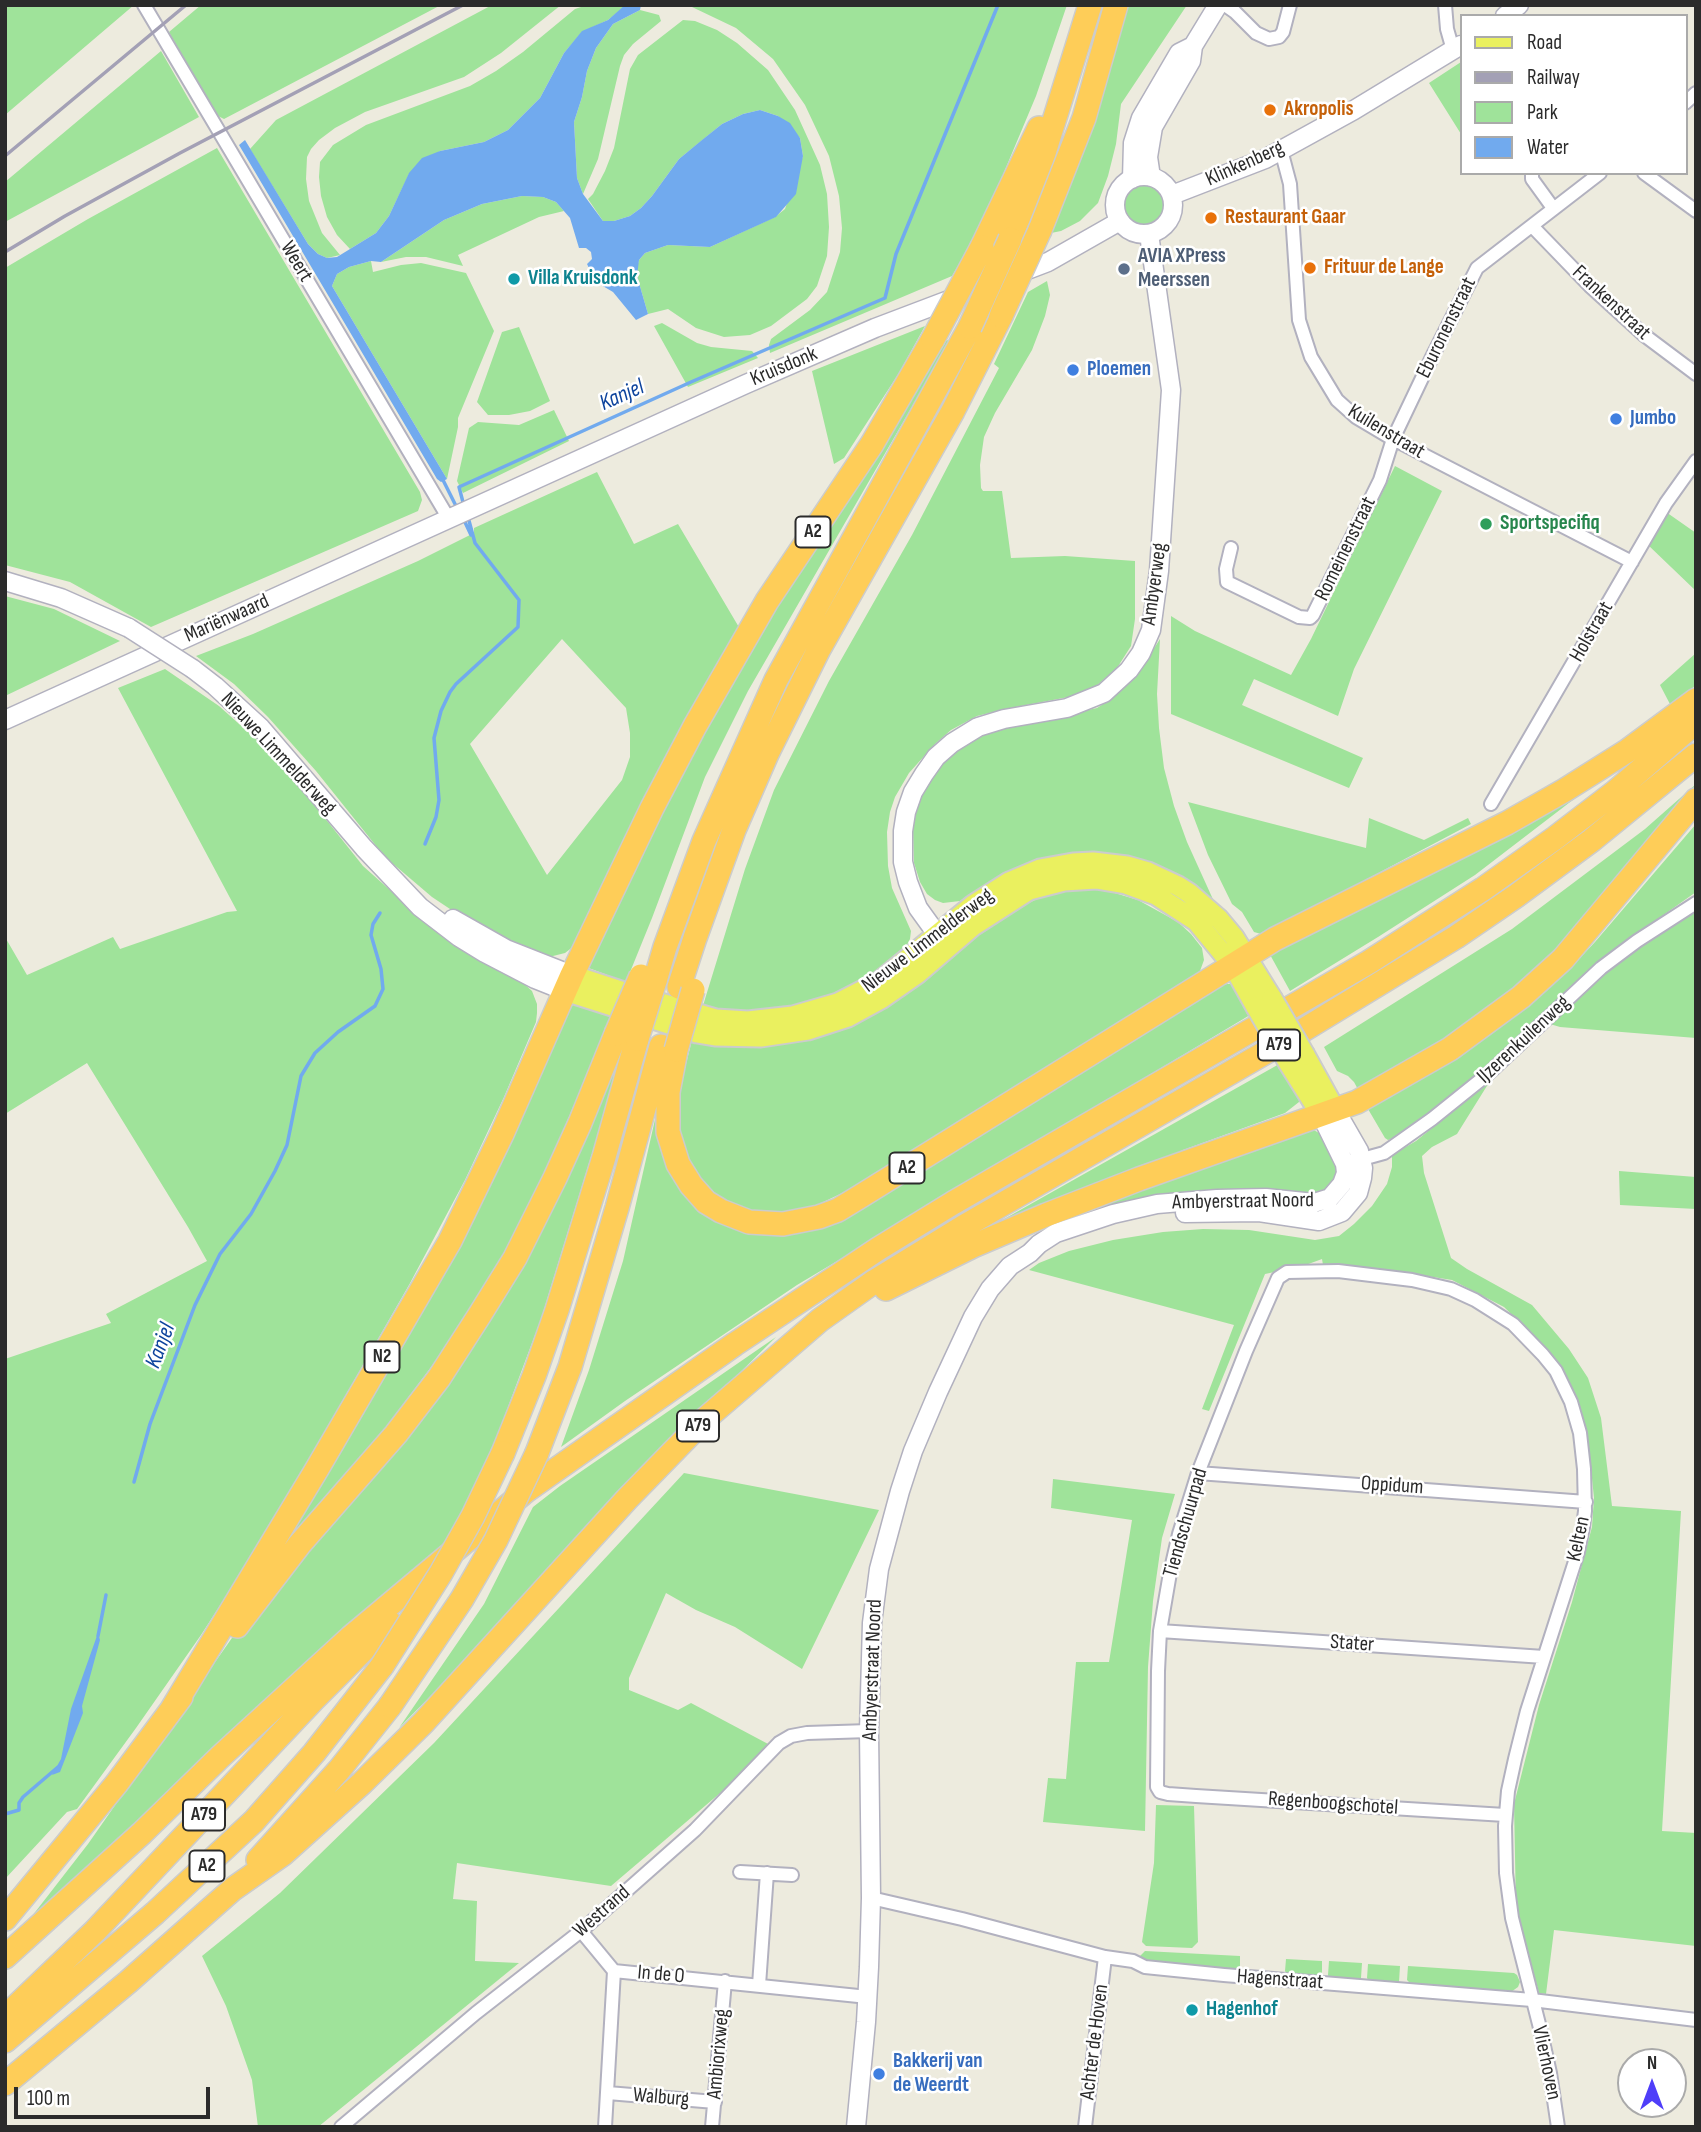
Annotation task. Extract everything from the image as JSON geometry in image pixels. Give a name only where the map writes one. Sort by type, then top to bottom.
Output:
[{"type":"highway","name":"A2","points":[[5,2042],[155,1913],[254,1821],[314,1753],[382,1666],[461,1538],[503,1453],[534,1377],[600,1170],[626,1037],[648,979],[665,947],[704,841],[776,680],[970,327],[1010,239],[1044,153],[1090,5]]},
{"type":"highway","name":"A2","points":[[5,2084],[128,1982],[233,1889],[338,1770],[390,1706],[462,1599],[496,1539],[537,1453],[570,1367],[686,989],[730,868],[734,830],[798,690],[953,411],[1040,230],[1084,118],[1116,5]]},
{"type":"highway","name":"A2","points":[[569,983],[652,808],[695,726],[767,601],[873,444],[982,247],[1037,131],[1071,70]]},
{"type":"highway","points":[[1240,961],[1275,939],[1519,816],[1627,751],[1696,700]]},
{"type":"highway","name":"A79","points":[[5,1957],[351,1637],[527,1490],[734,1344],[878,1249],[1369,962],[1483,889],[1605,800],[1696,722]]},
{"type":"highway","name":"A79","points":[[233,1889],[283,1854],[362,1783],[423,1723],[627,1499],[704,1420],[820,1320],[875,1281],[963,1227],[1287,1040],[1456,937],[1592,840],[1696,755]]},
{"type":"highway","name":"A79","points":[[842,1305],[891,1287],[973,1246],[1046,1215],[1357,1102],[1450,1049],[1521,998],[1563,959],[1696,800]]},
{"type":"highway","name":"A2","points":[[669,1048],[668,1132],[683,1175],[706,1202],[734,1218],[767,1224],[802,1222],[838,1210],[1240,961]]},
{"type":"highway","name":"N2","points":[[172,1709],[450,1241],[502,1134],[569,983]]},
{"type":"highway","name":"N2","points":[[5,1919],[117,1783],[299,1545],[396,1434],[439,1378],[508,1269],[534,1222],[580,1123],[626,1037]]},
{"type":"highway","name":"A79","points":[[5,2017],[95,1931],[354,1658],[475,1542],[555,1472]]},
{"type":"main road","name":"Nieuwe Limmelderweg","points":[[569,983],[697,1033],[732,1038],[808,1030],[855,1013],[904,984],[973,905],[1023,876],[1055,866],[1093,862],[1120,865],[1148,872],[1178,886],[1219,919],[1234,937],[1240,961],[1328,1113]]},
{"type":"street","name":"Weert","points":[[144,5],[449,519]]},
{"type":"street","points":[[1151,177],[1148,157],[1153,127],[1191,61],[1193,46],[1218,5]]},
{"type":"street","points":[[1225,5],[1259,36],[1269,39],[1279,37],[1290,5]]},
{"type":"street","points":[[1445,5],[1447,29],[1457,48]]},
{"type":"street","points":[[1132,179],[1133,143],[1141,118],[1179,53],[1193,46]]},
{"type":"street","name":"Klinkenberg","points":[[1172,195],[1265,159],[1457,48]]},
{"type":"street","name":"Kuilenstraat","points":[[1281,150],[1290,184],[1298,312],[1307,345],[1323,379],[1337,400],[1356,417],[1393,439],[1632,562]]},
{"type":"street","points":[[1532,175],[1532,179],[1553,208]]},
{"type":"street","name":"Eburonenstraat","points":[[1393,439],[1477,268],[1597,175]]},
{"type":"street","points":[[1647,175],[1696,211]]},
{"type":"street","points":[[1151,177],[1165,184],[1172,195],[1173,209],[1168,222],[1159,230],[1149,234],[1132,232],[1120,221],[1115,210],[1117,194],[1132,179],[1151,177]]},
{"type":"street","name":"Kruisdonk","points":[[449,519],[860,334],[1048,262],[1120,221]]},
{"type":"street","name":"Frankenstraat","points":[[1532,226],[1590,286],[1644,335],[1696,374]]},
{"type":"street","name":"Ambyerweg","points":[[943,941],[918,908],[903,862],[906,812],[923,774],[936,757],[952,743],[978,727],[1004,719],[1068,708],[1104,693],[1129,670],[1141,653],[1150,629],[1159,571],[1171,390],[1149,234]]},
{"type":"street","name":"Romeinenstraat","points":[[1231,548],[1226,569],[1227,582],[1299,617],[1310,618],[1316,612],[1375,490],[1393,439]]},
{"type":"street","name":"Holstraat","points":[[1491,804],[1666,503],[1696,461]]},
{"type":"street","name":"Mariënwaard","points":[[5,720],[449,519]]},
{"type":"street","name":"Nieuwe Limmelderweg","points":[[5,581],[79,605],[129,628],[192,669],[215,686],[261,729],[420,907],[459,937],[508,966],[569,983]]},
{"type":"street","name":"IJzerenkuilenweg","points":[[1353,1162],[1384,1153],[1458,1099],[1524,1042],[1601,968],[1696,903]]},
{"type":"street","points":[[1328,1113],[1353,1162]]},
{"type":"street","name":"Ambyerstraat Noord","points":[[856,2127],[868,1997],[871,1898],[870,1642],[876,1586],[888,1534],[913,1451],[985,1297],[1004,1271],[1056,1233],[1113,1214],[1157,1205],[1217,1199],[1266,1198],[1320,1202],[1334,1195],[1340,1188],[1353,1162]]},
{"type":"street","name":"Kelten","points":[[1287,1272],[1338,1271],[1427,1282],[1475,1300],[1513,1324],[1543,1355],[1556,1371],[1571,1402],[1582,1449],[1586,1502],[1583,1527],[1578,1552],[1515,1759],[1505,1815],[1509,1902],[1532,2000]]},
{"type":"street","name":"Tiendschuurpad","points":[[1160,1792],[1157,1782],[1160,1631],[1170,1573],[1198,1473],[1278,1278],[1287,1272]]},
{"type":"street","name":"Oppidum","points":[[1198,1473],[1586,1502]]},
{"type":"street","name":"Stater","points":[[1160,1631],[1544,1657]]},
{"type":"street","name":"Westrand","points":[[350,2124],[476,2013],[581,1931],[695,1830],[783,1740],[807,1732],[869,1731]]},
{"type":"street","name":"Regenboogschotel","points":[[1160,1792],[1505,1815]]},
{"type":"street","points":[[740,1872],[792,1875]]},
{"type":"street","points":[[759,1985],[767,1873]]},
{"type":"street","name":"Hagenstraat","points":[[871,1898],[1105,1957],[1133,1961],[1145,1967],[1532,2000],[1696,2020]]},
{"type":"street","name":"In de O","points":[[581,1931],[614,1971],[868,1997]]},
{"type":"street","name":"Achter de Hoven","points":[[1084,2127],[1105,1957]]},
{"type":"street","points":[[605,2127],[614,1971]]},
{"type":"street","name":"Ambiorixweg","points":[[712,2127],[724,1981]]},
{"type":"street","name":"Vlierhoven","points":[[1532,2000],[1550,2073],[1558,2127]]},
{"type":"street","name":"Walburg","points":[[608,2093],[715,2102]]},
{"type":"green space","points":[[5,5],[134,5],[5,115]]},
{"type":"green space","points":[[201,5],[441,5],[224,119],[216,115],[169,32]]},
{"type":"green space","points":[[492,5],[561,5],[501,53],[464,77],[365,112],[319,140],[307,157],[309,201],[322,233],[340,255],[327,258],[318,254],[308,244],[250,149],[276,120]]},
{"type":"green space","points":[[587,5],[624,7],[608,20],[582,32],[564,53],[540,98],[508,130],[484,142],[440,151],[409,174],[389,216],[376,233],[350,249],[337,235],[327,217],[321,196],[320,162],[333,145],[366,125],[470,86],[523,52],[575,9]]},
{"type":"green space","points":[[684,5],[1067,5],[1036,96],[981,227],[952,276],[770,353],[771,339],[810,310],[827,292],[840,252],[842,228],[839,196],[829,156],[805,105],[773,59],[736,28]]},
{"type":"green space","points":[[1123,5],[1187,5],[1121,104],[1116,144],[1098,203],[1080,221],[1051,233]]},
{"type":"green space","points":[[640,10],[659,15],[661,21],[624,55],[598,159],[583,194],[577,178],[574,122],[587,71],[596,48],[613,24]]},
{"type":"green space","points":[[683,20],[695,21],[717,30],[737,43],[768,70],[795,110],[820,165],[827,194],[827,256],[817,286],[807,299],[771,326],[750,335],[724,337],[696,328],[668,309],[648,314],[637,267],[645,253],[668,245],[710,247],[775,217],[785,209],[803,156],[800,138],[778,116],[760,110],[743,114],[722,124],[679,159],[652,196],[630,216],[603,221],[588,199],[605,171],[614,148],[630,69],[638,55]]},
{"type":"green space","points":[[161,51],[199,117],[5,222],[5,182]]},
{"type":"green space","points":[[1460,63],[1460,132],[1429,83]]},
{"type":"green space","points":[[217,148],[420,492],[422,500],[418,511],[151,627],[70,582],[5,565],[5,268]]},
{"type":"green space","points":[[1144,185],[1158,191],[1164,205],[1158,219],[1144,225],[1130,219],[1124,205],[1130,191]]},
{"type":"green space","points":[[522,196],[543,197],[556,202],[564,211],[539,217],[458,255],[463,266],[426,257],[406,257],[381,262],[444,220],[482,204]]},
{"type":"green space","points":[[371,261],[373,272],[421,263],[466,273],[494,331],[458,418],[447,479],[332,286],[337,274],[349,267]]},
{"type":"green space","points":[[1047,281],[1050,295],[1032,350],[984,437],[980,465],[981,488],[983,491],[1002,491],[1011,558],[1065,556],[1135,561],[1135,619],[1131,646],[1117,668],[1095,687],[1074,696],[977,716],[951,730],[909,773],[895,797],[887,832],[892,888],[911,931],[910,939],[903,953],[876,977],[792,1012],[701,1012],[745,869],[774,790],[829,681],[912,535],[999,368],[994,364],[1028,292]]},
{"type":"green space","points":[[662,323],[697,343],[752,351],[758,358],[688,387],[654,326]]},
{"type":"green space","points":[[925,326],[899,373],[844,458],[834,464],[812,371]]},
{"type":"green space","points":[[519,327],[550,401],[530,411],[488,415],[477,402],[502,332]]},
{"type":"green space","points":[[951,339],[748,691],[705,777],[626,982],[586,967],[690,757],[774,605],[940,343]]},
{"type":"green space","points":[[554,410],[569,441],[463,493],[457,481],[469,428],[478,422],[519,425]]},
{"type":"green space","points":[[1395,466],[1442,491],[1354,669],[1338,716],[1254,679],[1242,705],[1363,758],[1349,788],[1171,714],[1171,616],[1195,631],[1291,675]]},
{"type":"green space","points":[[597,472],[634,544],[678,524],[740,629],[574,946],[565,953],[549,957],[483,931],[432,897],[385,857],[316,771],[268,717],[234,684],[196,656],[253,634],[418,561],[474,533],[474,528]],"holes":[[[562,639],[626,708],[630,757],[622,780],[547,875],[470,744]]]},
{"type":"green space","points":[[1666,512],[1696,533],[1696,591],[1647,544]]},
{"type":"green space","points":[[5,596],[54,609],[120,641],[5,696]]},
{"type":"green space","points":[[1160,639],[1157,694],[1164,768],[1187,842],[1216,906],[1201,891],[1163,868],[1142,862],[1065,856],[1030,863],[960,901],[943,903],[927,894],[914,863],[913,829],[923,792],[939,767],[958,749],[992,731],[1097,708],[1129,683]]},
{"type":"green space","points":[[1696,653],[1696,685],[1671,706],[1660,685]]},
{"type":"green space","points":[[165,669],[219,706],[257,740],[301,788],[363,866],[419,916],[521,981],[532,991],[537,1004],[536,1022],[465,1180],[409,1285],[266,1534],[201,1635],[77,1809],[67,1812],[5,1879],[5,1359],[111,1323],[106,1314],[207,1261],[87,1063],[5,1114],[5,937],[27,975],[113,937],[120,949],[227,912],[237,911],[118,688]]},
{"type":"green space","points":[[1621,763],[1475,875],[1290,991],[1268,951]]},
{"type":"green space","points":[[1696,784],[1696,791],[1563,947],[1503,1003],[1361,1095],[1348,1076],[1337,1071],[1324,1047],[1512,929],[1645,829]]},
{"type":"green space","points":[[1188,802],[1366,848],[1369,818],[1424,840],[1468,818],[1471,824],[1261,934],[1254,932],[1242,912],[1232,904],[1208,855]]},
{"type":"green space","points":[[1696,824],[1696,892],[1614,950],[1435,1110],[1393,1138],[1385,1138],[1368,1109],[1441,1067],[1528,1007],[1595,942]]},
{"type":"green space","points":[[1083,889],[1108,891],[1138,900],[1178,922],[1202,948],[1204,960],[1200,971],[1196,976],[855,1187],[817,1205],[787,1213],[750,1210],[715,1193],[697,1174],[688,1158],[678,1111],[680,1088],[692,1040],[716,1045],[770,1046],[831,1033],[866,1018],[977,935],[1018,908],[1060,892]]},
{"type":"green space","points":[[1696,910],[1696,1038],[1550,1024],[1620,959]]},
{"type":"green space","points":[[1232,984],[1250,1015],[797,1285],[561,1447],[589,1370],[623,1261],[661,1093],[677,1174],[783,1234],[799,1233],[815,1229],[1206,992]]},
{"type":"green space","points":[[574,1004],[612,1016],[533,1201],[450,1342],[386,1427],[280,1550],[568,1010]]},
{"type":"green space","points":[[620,1041],[626,1043],[541,1319],[496,1439],[452,1536],[29,1920],[88,1844],[234,1635],[509,1280]]},
{"type":"green space","points":[[1281,1063],[1298,1092],[1299,1102],[1285,1113],[1183,1150],[1132,1177],[974,1236]]},
{"type":"green space","points":[[1490,1081],[1457,1134],[1432,1147],[1422,1156],[1424,1173],[1451,1258],[1532,1305],[1569,1349],[1588,1378],[1601,1418],[1612,1506],[1681,1511],[1662,1831],[1696,1833],[1696,1946],[1554,1930],[1546,1994],[1539,1993],[1516,1908],[1514,1804],[1539,1705],[1572,1602],[1592,1527],[1594,1498],[1590,1459],[1579,1410],[1569,1386],[1540,1342],[1504,1307],[1452,1280],[1382,1269],[1323,1265],[1322,1259],[1265,1274],[1209,1411],[1202,1409],[1234,1325],[1029,1270],[1069,1251],[1163,1232],[1249,1230],[1315,1240],[1339,1236],[1372,1206],[1387,1184],[1392,1155],[1416,1141]]},
{"type":"green space","points":[[1312,1129],[1326,1137],[1339,1163],[1337,1180],[1326,1195],[1290,1194],[1067,1225],[1063,1217],[1180,1177],[1297,1131]]},
{"type":"green space","points":[[1619,1171],[1696,1177],[1696,1209],[1620,1205]]},
{"type":"green space","points":[[776,1337],[640,1471],[471,1655],[399,1728],[484,1604],[533,1507]]},
{"type":"green space","points":[[684,1473],[879,1510],[802,1669],[735,1627],[666,1593],[629,1678],[629,1690],[678,1710],[691,1703],[770,1745],[746,1771],[611,1886],[457,1863],[453,1899],[477,1901],[475,1961],[519,1963],[318,2127],[258,2127],[252,2080],[226,2006],[202,1956],[280,1893],[434,1743]]},
{"type":"green space","points":[[1053,1479],[1175,1494],[1162,1538],[1153,1601],[1148,1667],[1145,1831],[1043,1822],[1048,1778],[1066,1779],[1076,1662],[1109,1662],[1132,1520],[1051,1508]]},
{"type":"green space","points":[[1156,1805],[1194,1806],[1198,1942],[1192,1948],[1146,1946],[1142,1942],[1154,1863]]},
{"type":"green space","points":[[1145,1951],[1240,1956],[1240,1966],[1235,1970],[1143,1961],[1140,1956]]},
{"type":"green space","points":[[1286,1959],[1322,1961],[1322,1975],[1318,1979],[1287,1975]]},
{"type":"green space","points":[[1329,1961],[1362,1963],[1361,1978],[1356,1982],[1329,1978]]},
{"type":"green space","points":[[1368,1964],[1400,1966],[1399,1982],[1369,1981]]},
{"type":"green space","points":[[1408,1966],[1514,1973],[1520,1982],[1511,1992],[1412,1985],[1407,1980]]},
{"type":"water","points":[[625,5],[641,5],[640,10],[613,24],[596,48],[574,122],[577,178],[583,194],[603,221],[630,216],[652,196],[679,159],[702,140],[722,124],[743,114],[760,110],[790,123],[800,138],[803,156],[796,194],[776,217],[710,247],[668,245],[645,253],[639,260],[637,276],[648,314],[636,320],[613,292],[596,282],[587,264],[592,259],[591,252],[586,248],[579,248],[570,218],[556,202],[543,197],[522,196],[482,204],[444,220],[381,262],[371,261],[349,267],[337,274],[332,286],[447,479],[441,482],[239,145],[245,140],[308,244],[318,254],[327,258],[337,257],[376,233],[389,216],[409,173],[422,158],[440,151],[484,142],[508,130],[540,98],[564,53],[582,31],[608,20]]},
{"type":"water","points":[[98,1633],[100,1640],[82,1706],[83,1713],[60,1772],[52,1775],[61,1759],[71,1709]]},
{"type":"waterway","name":"Kanjel","points":[[464,506],[459,487],[885,298],[896,254],[998,5]]},
{"type":"waterway","points":[[443,480],[458,510]]},
{"type":"waterway","name":"Kanjel","points":[[425,844],[436,817],[439,800],[434,738],[441,711],[456,684],[518,627],[519,600],[475,543],[468,517]]},
{"type":"waterway","name":"Kanjel","points":[[464,520],[471,535]]},
{"type":"waterway","name":"Kanjel","points":[[134,1482],[150,1424],[195,1305],[220,1254],[251,1214],[287,1145],[301,1076],[315,1053],[338,1032],[375,1006],[383,989],[381,969],[371,935],[373,924],[380,913]]},
{"type":"waterway","name":"Kanjel","points":[[98,1636],[106,1595]]},
{"type":"waterway","name":"Kanjel","points":[[5,1814],[19,1810],[23,1797],[58,1767]]},
{"type":"railway","points":[[5,156],[186,5]]},
{"type":"railway","points":[[5,252],[180,153],[463,5]]},
{"type":"place","name":"Akropolis","points":[[1270,110]]},
{"type":"place","name":"Restaurant Gaar","points":[[1211,218]]},
{"type":"place","name":"Frituur de Lange","points":[[1310,268]]},
{"type":"place","name":"AVIA XPress Meerssen","points":[[1124,269]]},
{"type":"place","name":"Villa Kruisdonk","points":[[514,279]]},
{"type":"place","name":"Ploemen","points":[[1073,370]]},
{"type":"place","name":"Jumbo","points":[[1616,419]]},
{"type":"place","name":"Sportspecifiq","points":[[1486,524]]},
{"type":"place","name":"Hagenhof","points":[[1192,2010]]},
{"type":"place","name":"Bakkerij van de Weerdt","points":[[879,2074]]}]
